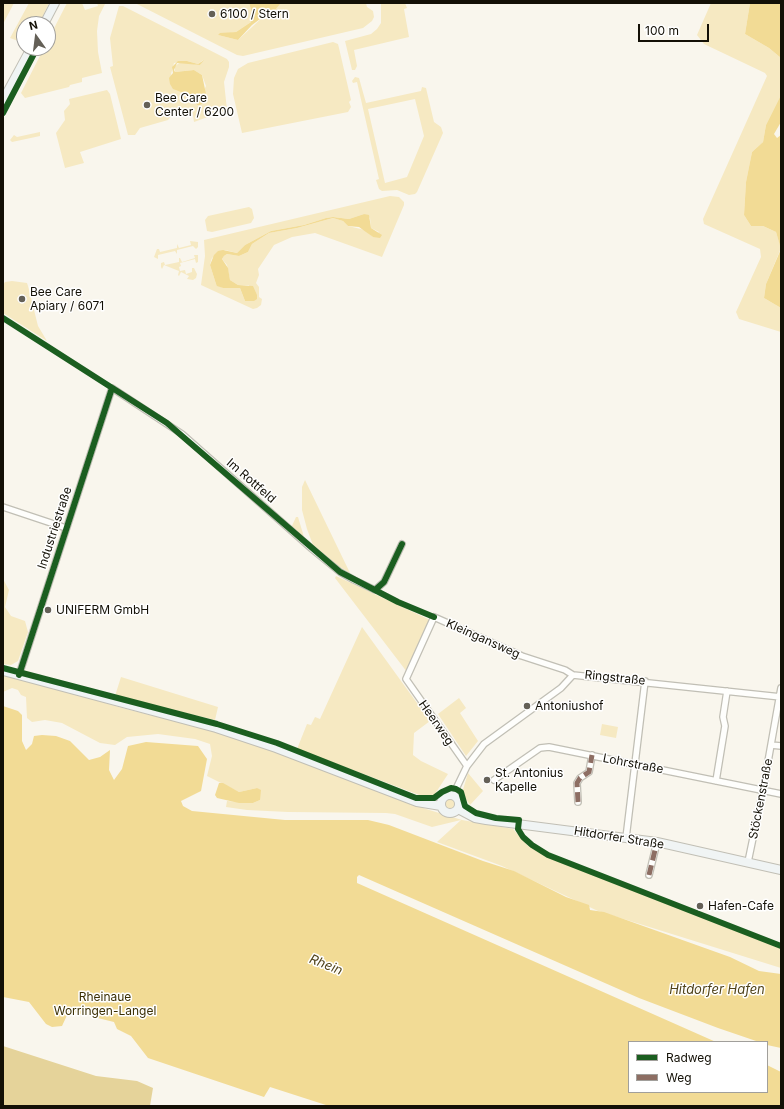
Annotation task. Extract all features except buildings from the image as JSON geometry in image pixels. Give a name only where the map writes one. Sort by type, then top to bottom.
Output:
[{"type":"street","points":[[48,16],[55,3]]},
{"type":"street","points":[[3,100],[27,56]]},
{"type":"street","name":"Industriestraße","points":[[19,675],[112,388]]},
{"type":"street","name":"Im Rottfeld","points":[[112,388],[182,434],[312,549],[340,572],[354,580],[375,590],[384,582],[402,544]]},
{"type":"street","points":[[3,507],[66,528]]},
{"type":"street","name":"Kleingansweg","points":[[406,679],[434,617],[522,656],[573,674]]},
{"type":"street","points":[[3,671],[216,728],[277,748],[416,802],[441,806],[442,809],[449,813],[458,809],[460,802],[453,795],[448,795],[443,798],[441,806]]},
{"type":"street","name":"Ringstraße","points":[[453,795],[467,766],[484,744],[560,688],[573,674],[780,697]]},
{"type":"street","name":"Heerweg","points":[[406,679],[467,766]]},
{"type":"street","points":[[626,838],[645,681]]},
{"type":"street","name":"Stöckenstraße","points":[[748,862],[763,790],[781,688]]},
{"type":"street","points":[[716,781],[725,726],[723,717],[727,691]]},
{"type":"street","points":[[771,745],[781,746]]},
{"type":"street","name":"Lohrstraße","points":[[494,780],[545,747],[592,755],[781,794]]},
{"type":"street","points":[[578,802],[577,783],[580,778],[589,772],[592,755]]},
{"type":"street","name":"Hitdorfer Straße","points":[[458,809],[475,818],[656,842],[781,870]]},
{"type":"street","points":[[649,875],[656,842]]},
{"type":"shaded area","points":[[3,3],[14,3],[3,24]]},
{"type":"shaded area","points":[[29,3],[49,3],[43,16],[22,16]]},
{"type":"shaded area","points":[[67,3],[82,3],[85,10],[98,6],[97,3],[105,4],[99,16],[97,31],[98,52],[102,73],[82,78],[82,82],[70,85],[69,87],[25,98],[21,93],[40,56],[56,56],[56,24]]},
{"type":"shaded area","points":[[135,3],[249,3],[253,16],[251,22],[236,32],[218,35],[238,40],[266,14],[268,17],[280,3],[366,3],[367,7],[373,11],[374,17],[372,21],[363,28],[243,56],[237,55]]},
{"type":"shaded area","points":[[405,3],[407,8],[404,9],[409,37],[354,50],[357,66],[355,70],[352,70],[345,41],[371,34],[377,29],[381,23],[381,4]]},
{"type":"shaded area","points":[[711,3],[750,3],[745,34],[769,48],[781,58],[781,95],[766,125],[763,142],[752,152],[746,182],[744,215],[751,226],[763,226],[776,232],[781,248],[766,284],[764,298],[781,308],[781,332],[739,319],[736,312],[761,257],[760,249],[704,224],[703,219],[767,76],[765,73],[704,44],[697,35]]},
{"type":"shaded area","points":[[119,6],[123,6],[227,59],[229,62],[229,67],[224,82],[227,110],[194,122],[192,109],[174,113],[168,120],[140,128],[135,135],[128,135],[110,67],[113,66],[110,38]],"holes":[[[203,60],[200,65],[181,62],[175,66],[175,72],[194,70],[202,75],[206,86],[197,105],[189,95],[183,94],[171,74],[174,63],[187,61],[198,64]]]},
{"type":"shaded area","points":[[16,27],[16,40],[10,38]]},
{"type":"shaded area","points":[[333,42],[338,44],[351,100],[349,102],[351,107],[348,112],[242,133],[233,94],[234,78],[238,69],[248,63]]},
{"type":"shaded area","points":[[355,77],[359,78],[366,103],[421,91],[422,87],[426,88],[434,122],[441,127],[443,133],[415,194],[409,195],[397,190],[382,191],[379,189],[376,180],[379,179],[357,82],[353,83],[352,81]],"holes":[[[415,99],[424,136],[407,177],[385,183],[368,109]]]},
{"type":"shaded area","points":[[107,90],[110,94],[121,139],[80,152],[84,163],[65,168],[56,133],[65,120],[64,111],[70,104],[69,99]]},
{"type":"shaded area","points":[[40,132],[40,136],[12,142],[10,140],[14,135],[17,137]]},
{"type":"shaded area","points":[[390,196],[399,197],[404,202],[382,257],[315,233],[292,237],[274,245],[258,269],[259,275],[256,283],[259,287],[259,297],[262,299],[261,305],[253,309],[201,285],[205,256],[204,240]],"holes":[[[364,214],[370,218],[371,228],[379,232],[373,237],[365,230],[348,226],[343,221],[333,218],[297,228],[269,233],[252,244],[248,252],[239,256],[227,254],[224,256],[222,259],[227,265],[230,280],[238,285],[249,285],[254,301],[245,301],[240,288],[223,288],[216,284],[210,265],[211,261],[212,258],[225,250],[237,253],[245,245],[271,231],[304,225],[326,218],[333,217],[349,219]]]},
{"type":"shaded area","points":[[249,207],[252,209],[254,218],[251,223],[212,232],[207,231],[205,220],[208,216]]},
{"type":"shaded area","points":[[190,241],[198,242],[198,247],[196,249],[193,246],[177,250],[177,254],[175,251],[158,255],[158,259],[154,257],[157,249],[159,249],[160,252],[177,248],[177,244],[179,248],[191,245]]},
{"type":"shaded area","points":[[194,255],[198,255],[198,262],[196,263],[195,259],[180,263],[181,266],[179,267],[180,271],[185,270],[186,274],[192,272],[192,268],[194,268],[197,274],[196,278],[193,280],[187,279],[189,276],[181,272],[179,276],[179,271],[164,265],[162,269],[161,267],[161,263],[164,262],[165,265],[179,262],[179,258],[182,262],[195,258]]},
{"type":"shaded area","points":[[12,281],[27,283],[38,326],[47,341],[3,313],[3,285],[5,282]]},
{"type":"shaded area","points":[[305,480],[350,573],[337,565],[313,545],[302,510],[302,487]]},
{"type":"shaded area","points":[[296,517],[298,517],[304,537],[291,528]]},
{"type":"shaded area","points":[[336,576],[428,619],[429,621],[407,672],[335,578]]},
{"type":"shaded area","points":[[3,579],[9,590],[5,607],[11,616],[25,621],[28,632],[18,661],[11,665],[3,664]]},
{"type":"shaded area","points":[[362,627],[430,721],[414,733],[413,755],[421,761],[448,774],[433,797],[422,796],[297,749],[307,724],[311,725],[315,717],[320,719]]},
{"type":"shaded area","points":[[3,675],[46,685],[122,708],[218,732],[272,749],[426,809],[462,820],[513,829],[528,846],[781,944],[781,968],[598,911],[502,866],[437,842],[461,820],[432,827],[395,814],[386,813],[288,812],[247,810],[226,807],[227,801],[253,803],[260,800],[257,788],[239,792],[207,776],[212,756],[210,744],[195,739],[158,734],[127,737],[115,745],[100,743],[62,723],[45,720],[32,722],[27,718],[26,697],[21,695],[18,690],[12,688],[3,692]]},
{"type":"shaded area","points":[[121,677],[218,707],[215,720],[115,696]]},
{"type":"shaded area","points":[[459,698],[466,708],[460,713],[478,741],[466,756],[438,714]]},
{"type":"shaded area","points":[[602,724],[618,727],[616,738],[600,735]]},
{"type":"shaded area","points":[[468,773],[483,791],[470,805],[462,793]]},
{"type":"shaded area","points":[[448,799],[452,799],[454,800],[454,808],[448,809],[445,806],[445,802]]},
{"type":"shaded area","points":[[3,1046],[96,1076],[137,1081],[153,1088],[150,1106],[3,1106]]},
{"type":"water","points":[[249,3],[280,4],[269,17],[266,14],[252,25],[238,40],[218,35],[220,33],[236,32],[251,22],[253,16]]},
{"type":"water","points":[[750,3],[781,3],[781,58],[769,48],[745,34]]},
{"type":"water","points":[[204,60],[200,65],[177,63],[174,70],[175,72],[194,70],[202,75],[206,94],[205,101],[200,105],[197,105],[189,95],[173,89],[169,78],[173,73],[172,67],[178,61],[187,61],[198,64]]},
{"type":"water","points":[[781,95],[781,122],[774,134],[777,138],[781,135],[781,249],[776,232],[763,226],[751,226],[744,215],[746,182],[752,152],[763,142],[766,125]]},
{"type":"water","points":[[364,214],[369,215],[371,228],[382,235],[380,238],[373,237],[359,227],[348,226],[343,221],[333,218],[297,228],[269,233],[252,244],[248,252],[239,256],[227,254],[224,256],[222,259],[228,268],[230,280],[238,285],[253,286],[257,295],[257,299],[254,301],[245,301],[240,288],[223,288],[217,286],[216,284],[210,265],[214,255],[218,251],[223,250],[237,253],[245,245],[271,231],[304,225],[326,218],[333,217],[349,219]]},
{"type":"water","points":[[781,249],[781,308],[764,298],[766,284]]},
{"type":"water","points":[[3,706],[18,711],[22,715],[22,741],[26,750],[32,744],[34,736],[42,735],[56,736],[70,741],[89,760],[100,757],[110,750],[109,770],[114,780],[122,769],[128,746],[146,742],[198,746],[207,759],[201,791],[181,801],[183,806],[192,811],[285,820],[368,820],[389,825],[483,861],[514,871],[566,897],[589,905],[590,910],[604,912],[730,957],[759,971],[781,974],[781,1048],[768,1045],[768,1041],[756,1041],[639,998],[359,875],[357,877],[357,883],[714,1041],[628,1041],[628,1093],[768,1093],[768,1066],[781,1072],[781,1106],[329,1106],[270,1087],[264,1097],[148,1058],[131,1036],[117,1029],[114,1022],[69,1011],[62,1026],[52,1027],[46,1024],[29,1002],[3,997]]},
{"type":"water","points":[[219,783],[223,783],[239,792],[257,788],[261,790],[260,800],[253,803],[239,803],[217,798],[215,795]]},
{"type":"marked path","points":[[578,802],[577,783],[580,778],[589,772],[592,755]]},
{"type":"marked path","points":[[649,875],[657,842]]},
{"type":"cycle path","points":[[3,113],[33,56]]},
{"type":"cycle path","points":[[3,318],[167,423],[340,572],[398,602],[434,617]]},
{"type":"cycle path","points":[[19,675],[112,388]]},
{"type":"cycle path","points":[[375,590],[384,582],[402,544]]},
{"type":"cycle path","points":[[3,668],[217,724],[277,743],[416,798],[434,798],[451,788],[456,789],[461,792],[465,806],[476,813],[496,818],[519,820],[518,829],[523,837],[532,845],[548,855],[781,946]]},
{"type":"place","name":"6100 / Stern","points":[[212,14]]},
{"type":"place","name":"Bee Care Center / 6200","points":[[147,105]]},
{"type":"place","name":"Bee Care Apiary / 6071","points":[[22,299]]},
{"type":"place","name":"UNIFERM GmbH","points":[[48,610]]},
{"type":"place","name":"Antoniushof","points":[[527,706]]},
{"type":"place","name":"St. Antonius Kapelle","points":[[487,780]]},
{"type":"place","name":"Hafen-Cafe","points":[[700,906]]},
{"type":"water label","name":"Rhein","points":[[326,965]]},
{"type":"water label","name":"Hitdorfer Hafen","points":[[717,990]]},
{"type":"park label","name":"Rheinaue Worringen-Langel","points":[[105,1004]]}]
